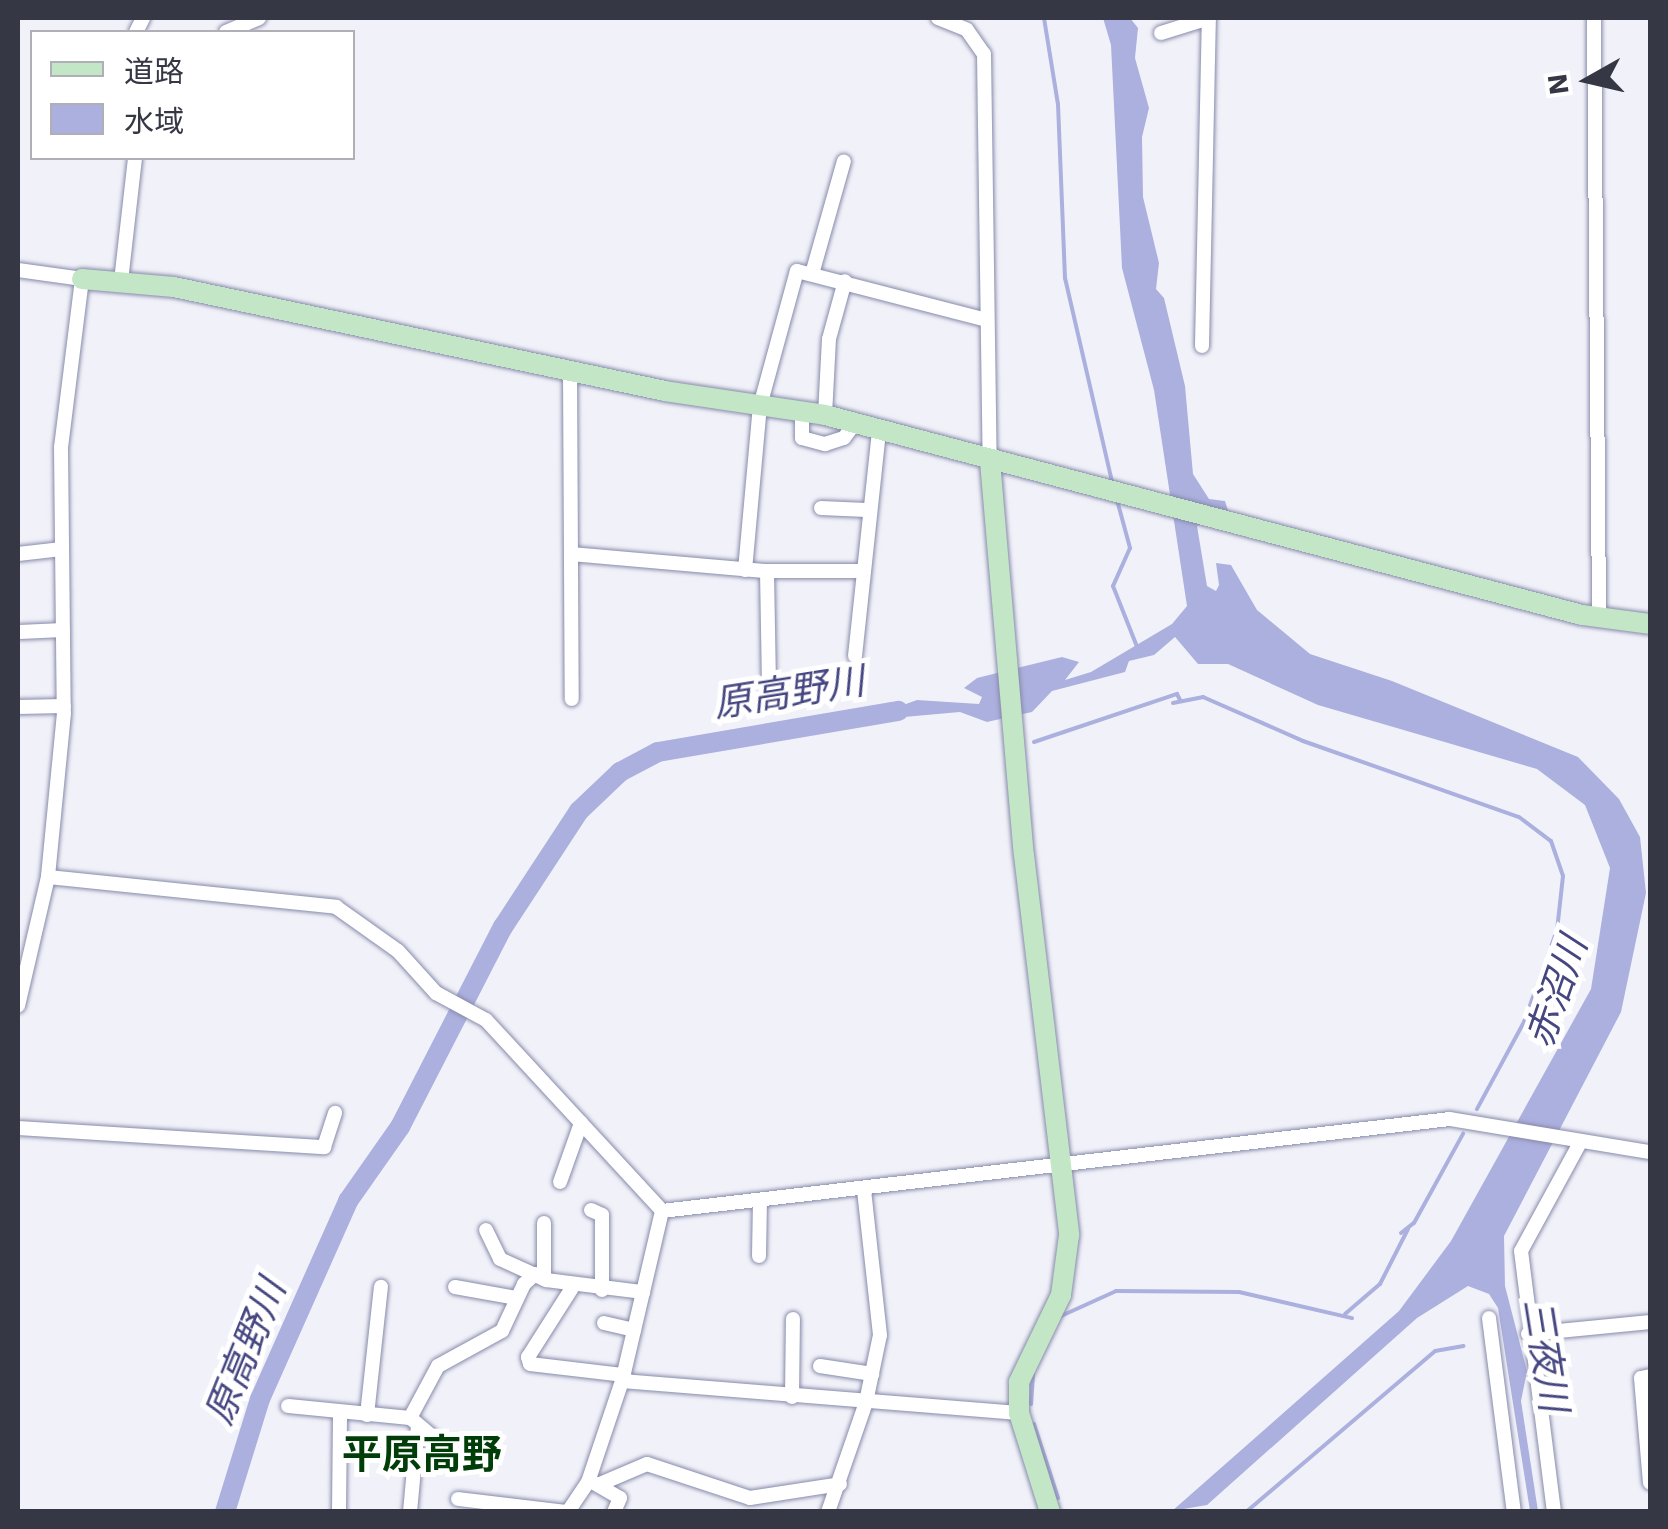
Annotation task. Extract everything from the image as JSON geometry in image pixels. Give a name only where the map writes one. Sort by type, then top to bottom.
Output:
[{"type":"street","points":[[231,30],[259,18]]},
{"type":"street","points":[[938,18],[967,30],[984,54],[990,461],[1004,652],[1060,1164],[1068,1274],[1022,1369],[1019,1412],[1050,1512]]},
{"type":"street","points":[[1161,33],[1209,18],[1202,346]]},
{"type":"street","points":[[1594,18],[1599,618]]},
{"type":"street","points":[[121,281],[135,160]]},
{"type":"street","points":[[812,274],[844,161]]},
{"type":"street","points":[[18,270],[121,281],[570,371],[825,415],[1599,618],[1650,624]]},
{"type":"street","points":[[746,570],[760,406],[797,271],[987,320]]},
{"type":"street","points":[[18,1006],[48,877],[64,706],[62,447],[82,279]]},
{"type":"street","points":[[825,415],[829,339],[845,281]]},
{"type":"street","points":[[570,371],[572,699]]},
{"type":"street","points":[[802,412],[802,438],[826,444],[844,438],[855,424]]},
{"type":"street","points":[[854,656],[859,571],[879,430]]},
{"type":"street","points":[[821,508],[866,510]]},
{"type":"street","points":[[18,554],[62,549]]},
{"type":"street","points":[[571,554],[767,572],[859,571]]},
{"type":"street","points":[[767,572],[769,690]]},
{"type":"street","points":[[19,632],[63,630]]},
{"type":"street","points":[[18,707],[64,706]]},
{"type":"street","points":[[48,877],[336,908],[398,950],[436,993],[486,1020],[662,1211]]},
{"type":"street","points":[[18,1128],[324,1147],[336,1113]]},
{"type":"street","points":[[662,1211],[1450,1118],[1650,1152]]},
{"type":"street","points":[[560,1182],[581,1123]]},
{"type":"street","points":[[1554,1512],[1520,1251],[1581,1141]]},
{"type":"street","points":[[828,1512],[866,1402],[880,1335],[864,1190]]},
{"type":"street","points":[[759,1256],[760,1201]]},
{"type":"street","points":[[591,1210],[602,1214],[602,1290]]},
{"type":"street","points":[[594,1483],[662,1211]]},
{"type":"street","points":[[410,1512],[414,1422],[446,1356],[496,1336],[517,1298],[540,1276],[544,1223]]},
{"type":"street","points":[[486,1230],[500,1260],[540,1276],[572,1288],[643,1292]]},
{"type":"street","points":[[367,1415],[381,1287]]},
{"type":"street","points":[[455,1287],[517,1298]]},
{"type":"street","points":[[572,1288],[528,1357],[530,1364],[792,1397],[1019,1412]]},
{"type":"street","points":[[1489,1318],[1514,1512]]},
{"type":"street","points":[[792,1397],[793,1319]]},
{"type":"street","points":[[1528,1334],[1650,1322]]},
{"type":"street","points":[[604,1323],[634,1330]]},
{"type":"street","points":[[820,1366],[872,1374]]},
{"type":"street","points":[[1650,1376],[1641,1378],[1650,1482]]},
{"type":"street","points":[[288,1406],[414,1422],[439,1442]]},
{"type":"street","points":[[339,1512],[340,1413]]},
{"type":"street","points":[[458,1499],[566,1512],[594,1483],[647,1464],[750,1498],[840,1484]]},
{"type":"street","points":[[594,1483],[620,1498],[614,1512]]},
{"type":"water","points":[[1103,18],[1130,18],[1138,28],[1135,58],[1149,108],[1142,137],[1143,197],[1159,263],[1156,289],[1164,298],[1185,386],[1193,474],[1209,499],[1225,501],[1229,514],[1197,526],[1207,586],[1216,591],[1219,585],[1216,563],[1231,565],[1257,610],[1310,654],[1392,681],[1578,757],[1619,799],[1640,837],[1646,893],[1621,1012],[1504,1236],[1505,1286],[1527,1371],[1521,1401],[1538,1511],[1530,1511],[1498,1308],[1489,1294],[1468,1286],[1417,1318],[1207,1505],[1172,1511],[1399,1311],[1451,1241],[1591,989],[1610,868],[1585,805],[1537,769],[1318,705],[1228,664],[1198,664],[1175,637],[1154,655],[1129,661],[1125,672],[1052,691],[1032,712],[987,722],[960,712],[859,721],[917,700],[979,704],[982,697],[964,688],[977,678],[1062,657],[1079,662],[1065,680],[1091,672],[1172,624],[1187,606],[1154,390],[1122,268],[1111,45]]},
{"type":"waterway","points":[[1044,18],[1058,104],[1065,278],[1112,481]]},
{"type":"waterway","points":[[1117,500],[1130,548],[1113,586],[1138,649]]},
{"type":"waterway","points":[[1034,742],[1177,694],[1180,700]]},
{"type":"waterway","name":"赤沼川","points":[[1173,703],[1203,697],[1303,741],[1519,817],[1551,841],[1563,876],[1557,930],[1524,1022],[1477,1109]]},
{"type":"waterway","name":"原高野川","points":[[225,1512],[260,1399],[348,1201],[400,1127],[503,927],[579,811],[620,772],[658,752],[899,711]]},
{"type":"waterway","points":[[1401,1233],[1414,1223],[1463,1134]]},
{"type":"waterway","points":[[1345,1314],[1380,1284],[1408,1229]]},
{"type":"waterway","points":[[1061,1316],[1116,1291],[1239,1292],[1352,1318]]},
{"type":"waterway","points":[[1246,1512],[1435,1351],[1464,1346]]},
{"type":"waterway","points":[[1031,1404],[1033,1374]]},
{"type":"waterway","points":[[1034,1424],[1058,1498]]},
{"type":"district","name":"平原高野","points":[[422,1455]]},
{"type":"water label","name":"三夜川","points":[[1545,1355]]}]
